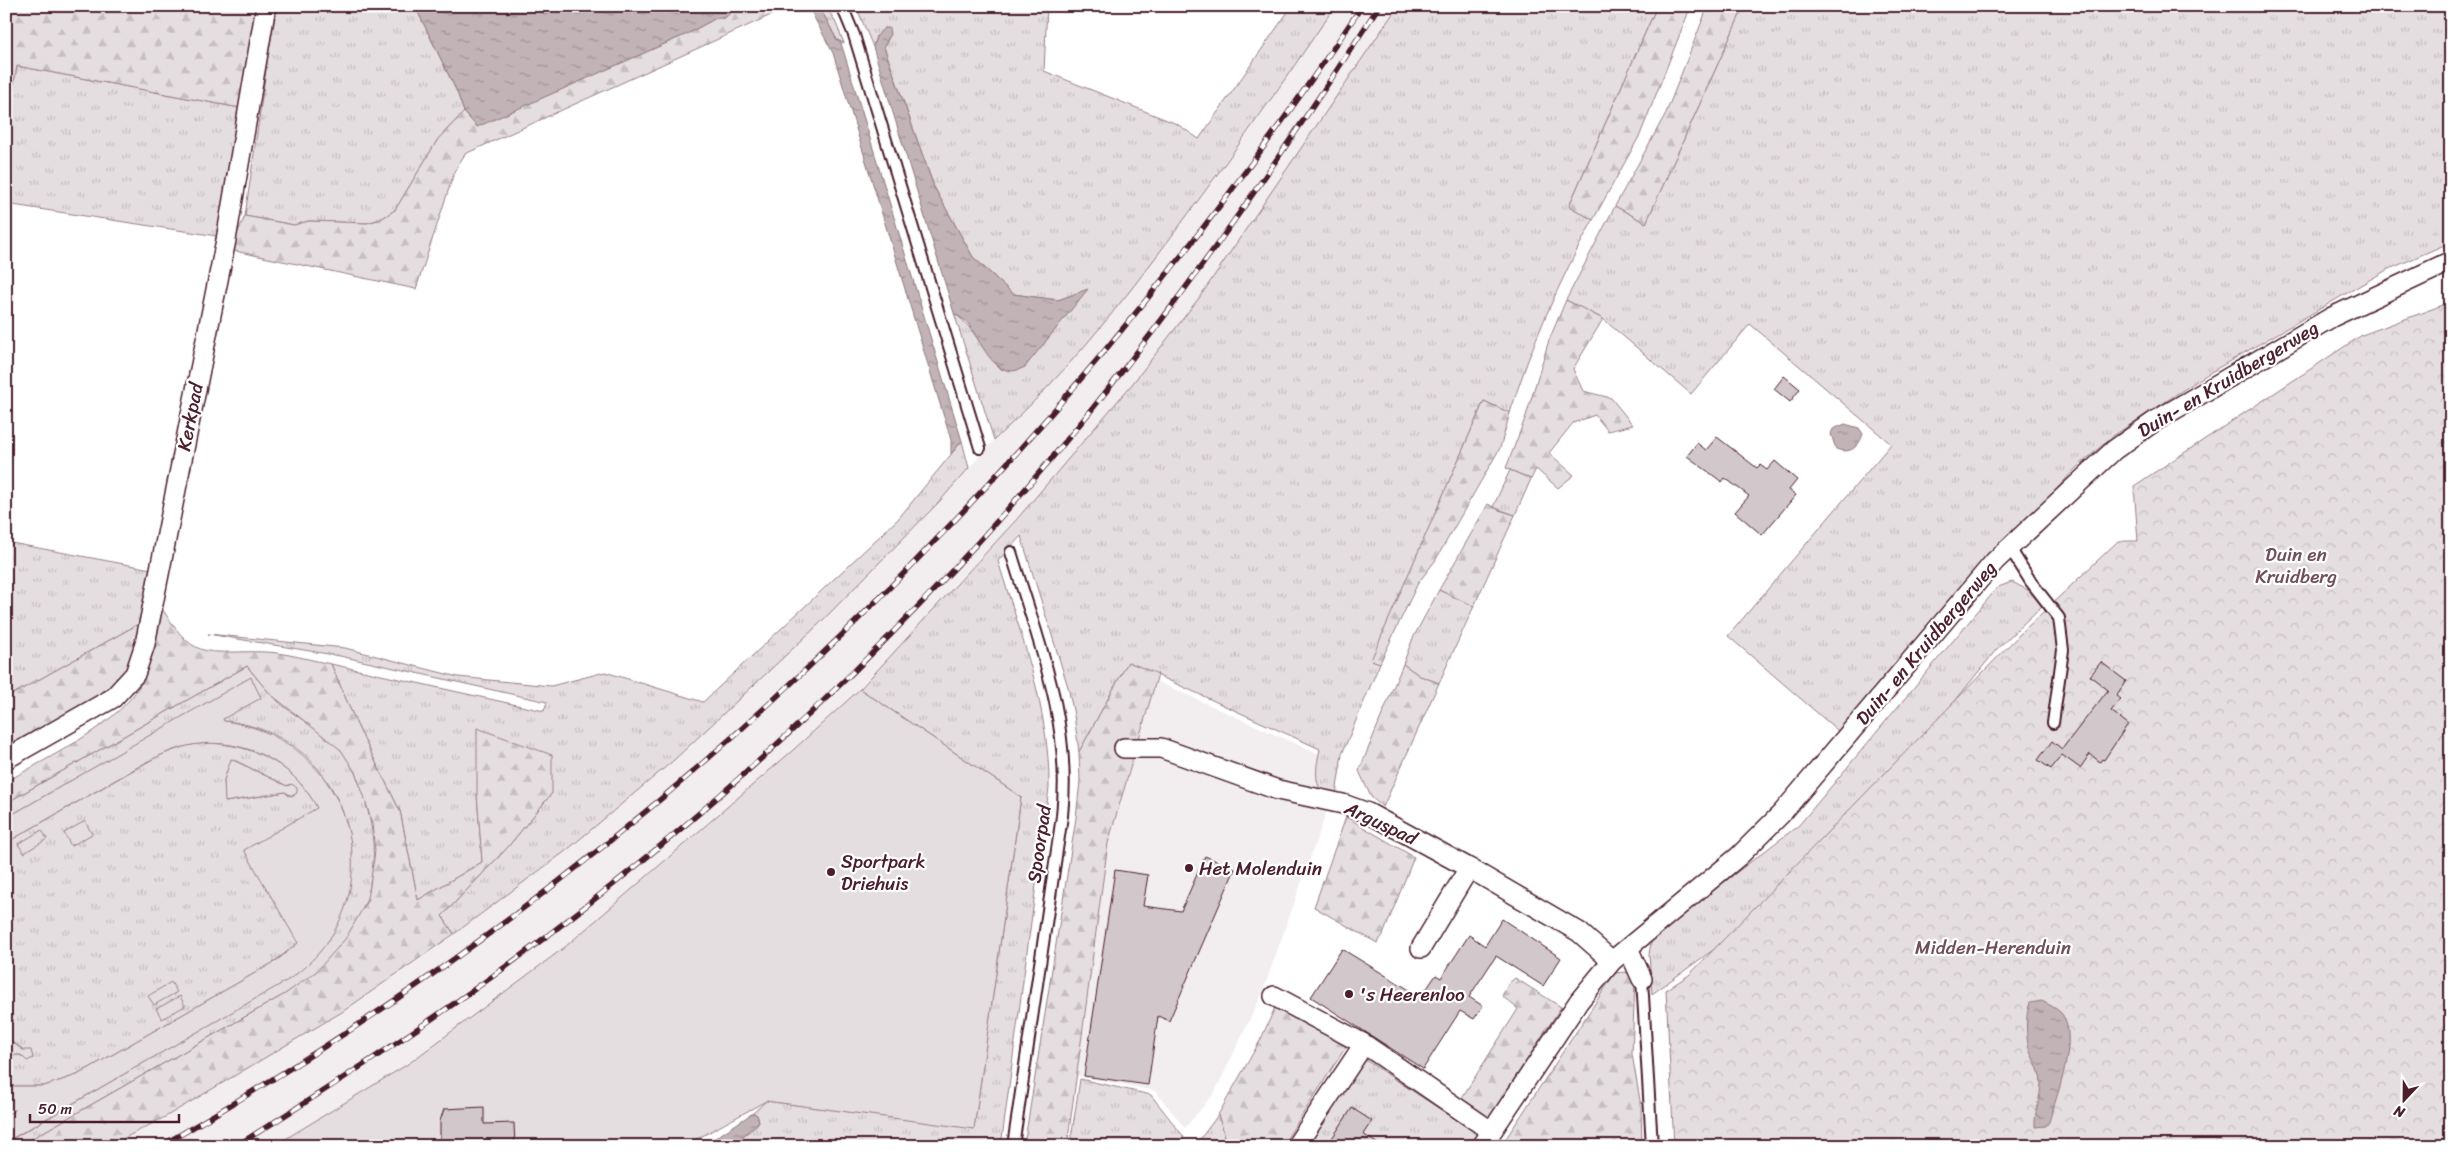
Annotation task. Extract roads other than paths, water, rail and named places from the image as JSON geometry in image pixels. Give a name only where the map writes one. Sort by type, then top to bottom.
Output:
[{"type":"street","name":"Kerkpad","points":[[6,759],[113,698],[135,674],[138,666],[145,644],[226,240],[266,6]]},
{"type":"street","name":"Duin- en Kruidbergerweg","points":[[1274,996],[1364,1044],[1487,1139],[1579,1001],[1612,960],[1738,856],[1782,813],[1995,561],[2114,450],[2155,421],[2332,317],[2451,260]]},
{"type":"street","name":"Arguspad","points":[[1124,748],[1161,748],[1278,790],[1343,804],[1368,813],[1469,868],[1579,932],[1612,960]]},
{"type":"street","points":[[1421,948],[1469,868]]},
{"type":"street","points":[[1628,948],[1642,979]]},
{"type":"street","points":[[1296,1146],[1364,1044]]},
{"type":"lane","points":[[842,6],[859,51],[980,448]]},
{"type":"lane","name":"Spoorpad","points":[[1011,552],[1056,699],[1065,771],[1062,816],[1013,1146]]},
{"type":"lane","points":[[2013,553],[2031,582],[2059,618],[2063,650],[2053,723]]},
{"type":"lane","points":[[1642,979],[1652,1146]]},
{"type":"water","points":[[415,6],[737,6],[725,18],[716,18],[687,34],[477,127],[464,112],[457,92]]},
{"type":"water","points":[[808,6],[819,6],[837,40],[841,43],[962,441],[951,454],[951,440],[833,53]]},
{"type":"water","points":[[884,28],[889,28],[890,35],[884,47],[934,187],[973,257],[1013,294],[1058,300],[1088,289],[1025,367],[1015,371],[1006,370],[991,360],[968,323],[954,313],[873,47],[876,37]]},
{"type":"water","points":[[1845,424],[1859,428],[1863,434],[1857,446],[1850,450],[1841,451],[1836,449],[1831,434],[1833,429]]},
{"type":"water","points":[[2042,1001],[2062,1014],[2067,1025],[2068,1038],[2065,1067],[2049,1122],[2046,1126],[2035,1127],[2041,1082],[2038,1069],[2029,1049],[2027,1020],[2030,1003]]},
{"type":"water","points":[[753,1113],[757,1115],[759,1121],[738,1141],[736,1146],[703,1146]]},
{"type":"railway","points":[[161,1146],[319,1050],[472,946],[601,848],[726,743],[845,632],[959,516],[1067,395],[1171,269],[1269,139],[1362,6]]},
{"type":"railway","points":[[236,1146],[342,1079],[447,1009],[594,900],[746,772],[890,635],[959,563],[1025,489],[1128,364],[1239,213],[1379,6]]},
{"type":"place","name":"Het Molenduin","points":[[1189,868]]},
{"type":"place","name":"Sportpark Driehuis","points":[[831,872]]},
{"type":"place","name":"'s Heerenloo","points":[[1349,994]]},
{"type":"park label","name":"Duin en Kruidberg","points":[[2296,565]]},
{"type":"park label","name":"Midden-Herenduin","points":[[1993,947]]}]
